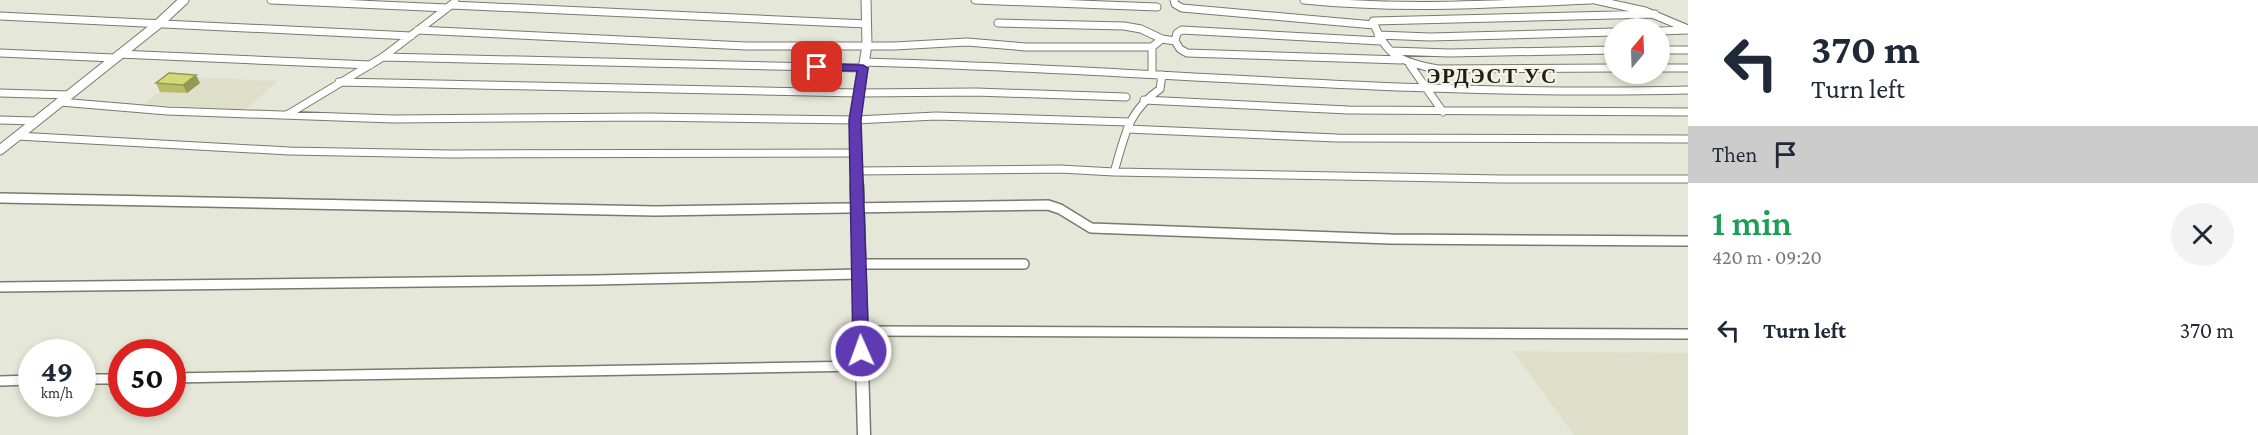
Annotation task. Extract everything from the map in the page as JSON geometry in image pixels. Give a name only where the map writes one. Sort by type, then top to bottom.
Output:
[{"type":"main road","points":[[0,150],[184,0]]},
{"type":"main road","points":[[864,435],[855,120],[867,45],[866,0]]},
{"type":"street","points":[[271,0],[452,4],[867,24]]},
{"type":"street","points":[[975,0],[1157,6]]},
{"type":"street","points":[[1174,0],[1174,4],[1182,8],[1374,25]]},
{"type":"street","points":[[1304,0],[1363,6],[1591,0],[1655,14],[1688,30]]},
{"type":"street","points":[[1591,0],[1607,16]]},
{"type":"street","points":[[286,116],[382,57],[452,4]]},
{"type":"street","points":[[1604,68],[1438,69],[1410,65],[1401,60],[1379,38],[1373,21],[1655,14]]},
{"type":"street","points":[[0,16],[411,36]]},
{"type":"street","points":[[998,23],[1124,26],[1141,29],[1162,39],[1175,41],[1180,49],[1187,53],[1401,60]]},
{"type":"street","points":[[1676,24],[1688,23]]},
{"type":"street","points":[[418,30],[746,46],[967,42],[1026,47],[1152,47],[1162,39]]},
{"type":"street","points":[[1175,41],[1182,30],[1379,38],[1604,32]]},
{"type":"street","points":[[1670,31],[1688,30]]},
{"type":"street","points":[[1152,47],[1152,74]]},
{"type":"street","points":[[1670,50],[1688,50]]},
{"type":"street","points":[[1391,51],[1604,51]]},
{"type":"street","points":[[0,53],[370,64]]},
{"type":"street","points":[[382,57],[864,65],[970,64],[1425,87],[1642,92],[1688,90]]},
{"type":"street","points":[[1410,65],[1443,112]]},
{"type":"street","points":[[1670,68],[1688,68]]},
{"type":"street","points":[[1114,172],[1128,126],[1144,100],[1160,90],[1162,75]]},
{"type":"street","points":[[339,82],[858,93],[976,92],[1126,97]]},
{"type":"street","points":[[0,93],[69,95]]},
{"type":"street","points":[[1144,100],[1248,108],[1443,112],[1688,112]]},
{"type":"street","points":[[60,102],[167,111],[393,119],[646,117],[855,120],[936,116],[1128,126],[1231,136],[1688,139]]},
{"type":"street","points":[[0,122],[36,121]]},
{"type":"street","points":[[17,136],[301,152],[856,153]]},
{"type":"street","points":[[856,171],[1060,169],[1490,179],[1688,179]]},
{"type":"street","points":[[0,198],[331,207],[655,210],[858,208],[969,204],[1048,205],[1065,210],[1073,219],[1091,228],[1536,243],[1688,242]]},
{"type":"street","points":[[0,287],[595,280],[1024,264]]},
{"type":"street","points":[[861,331],[1688,334]]},
{"type":"street","points":[[186,378],[862,366]]},
{"type":"street","points":[[0,381],[18,380]]},
{"type":"shaded area","points":[[179,77],[278,81],[245,110],[144,104]]},
{"type":"shaded area","points":[[1513,351],[1688,353],[1688,435],[1574,435]]},
{"type":"building","points":[[169,73],[196,75],[183,85],[156,83]]},
{"type":"district","name":"ЭРДЭСТ УС","points":[[1492,76]]},
{"type":"route","points":[[817,67],[863,68],[855,120],[861,351]]}]
